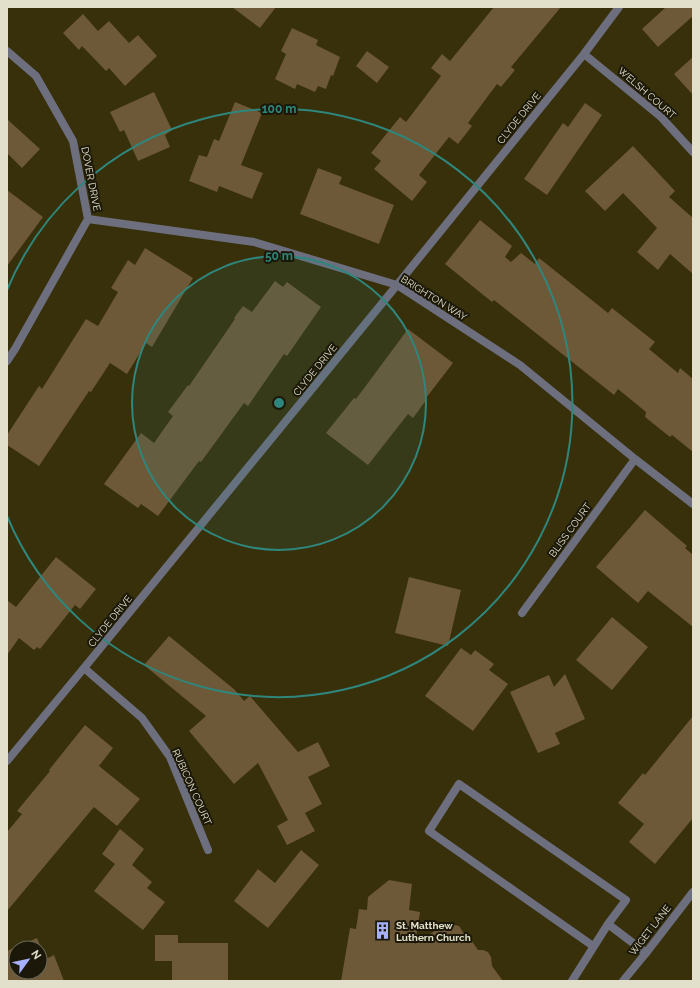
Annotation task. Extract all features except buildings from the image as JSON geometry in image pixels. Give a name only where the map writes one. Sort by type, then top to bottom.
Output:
[{"type":"street","name":"CLYDE DRIVE","points":[[7,760],[397,285],[584,54],[619,7]]},
{"type":"street","name":"DOVER DRIVE","points":[[7,51],[36,76],[73,141],[88,219],[7,361]]},
{"type":"street","name":"WELSH COURT","points":[[584,54],[661,117],[693,152]]},
{"type":"street","name":"BRIGHTON WAY","points":[[88,219],[254,242],[397,285],[520,365],[635,459],[693,504]]},
{"type":"street","points":[[7,344],[15,349]]},
{"type":"street","name":"BLISS COURT","points":[[522,613],[635,459]]},
{"type":"street","name":"RUBICON COURT","points":[[84,668],[142,718],[170,757],[208,850]]},
{"type":"street","points":[[572,981],[593,946],[626,900],[459,784],[429,831],[593,946]]},
{"type":"street","name":"WIGET LANE","points":[[623,981],[693,892]]},
{"type":"street","points":[[608,924],[646,953]]},
{"type":"place","name":"St. Matthew Luthern Church","points":[[383,931]]}]
